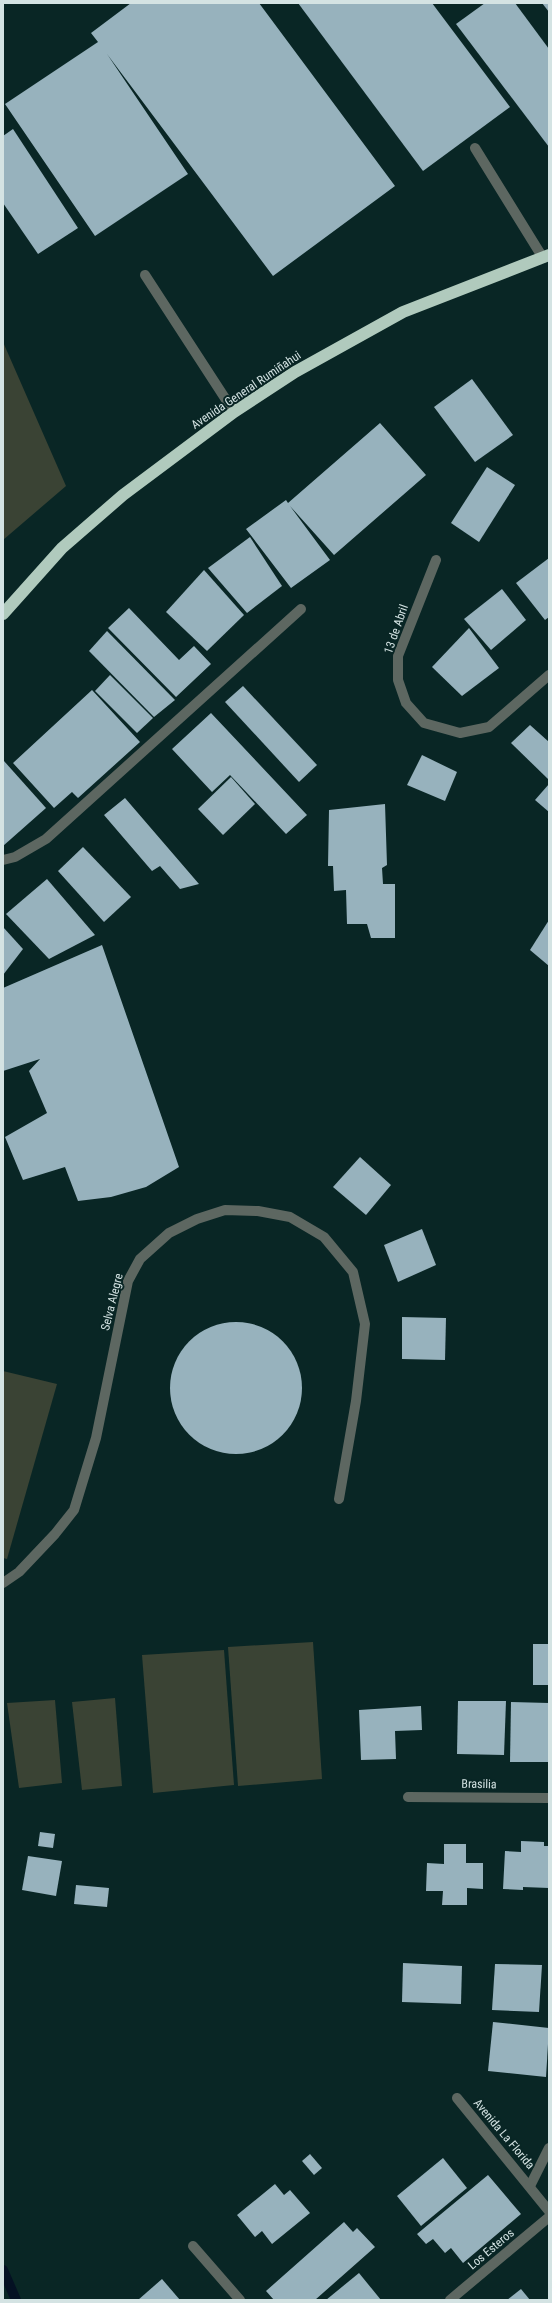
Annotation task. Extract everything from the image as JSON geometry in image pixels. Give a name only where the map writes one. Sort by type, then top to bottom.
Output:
[{"type":"highway","name":"Avenida General Rumiñahui","points":[[3,614],[62,548],[123,495],[234,412],[295,372],[403,312],[546,257]]},
{"type":"street","points":[[475,148],[546,257]]},
{"type":"street","points":[[145,275],[234,412]]},
{"type":"street","name":"13 de Abril","points":[[436,560],[398,656],[398,680],[406,703],[424,722],[460,734],[488,727],[549,675]]},
{"type":"street","points":[[3,860],[15,857],[46,839],[301,609]]},
{"type":"street","name":"Selva Alegre","points":[[3,1583],[19,1572],[55,1534],[74,1510],[96,1438],[128,1281],[140,1259],[169,1233],[197,1219],[224,1210],[258,1211],[290,1217],[324,1237],[353,1272],[365,1324],[356,1401],[338,1499]]},
{"type":"street","name":"Brasilia","points":[[408,1796],[549,1798]]},
{"type":"street","name":"Avenida La Florida","points":[[457,2098],[549,2211]]},
{"type":"street","name":"Avenida La Florida","points":[[530,2186],[549,2148]]},
{"type":"street","name":"Los Esteros","points":[[450,2300],[549,2217]]},
{"type":"street","points":[[193,2246],[240,2300]]},
{"type":"green space","points":[[3,342],[66,486],[3,540]]},
{"type":"green space","points":[[3,1371],[57,1384],[7,1559],[3,1558]]},
{"type":"green space","points":[[313,1642],[322,1779],[238,1786],[228,1647]]},
{"type":"green space","points":[[224,1650],[234,1785],[153,1793],[142,1655]]},
{"type":"green space","points":[[115,1698],[122,1786],[82,1790],[72,1702]]},
{"type":"green space","points":[[55,1700],[62,1783],[19,1788],[7,1703]]},
{"type":"building","points":[[131,3],[259,3],[395,186],[273,276],[107,54],[188,174],[95,236],[5,104],[98,42],[91,33]]},
{"type":"building","points":[[298,3],[432,3],[510,107],[423,171]]},
{"type":"building","points":[[485,3],[515,3],[549,49],[549,147],[456,24]]},
{"type":"building","points":[[542,3],[549,3],[549,12]]},
{"type":"building","points":[[13,129],[78,228],[38,254],[3,203],[3,136]]},
{"type":"building","points":[[472,379],[513,435],[475,462],[434,407]]},
{"type":"building","points":[[380,423],[426,475],[334,555],[290,506],[330,560],[291,588],[246,529],[286,500],[288,503]]},
{"type":"building","points":[[487,467],[515,485],[479,542],[451,523]]},
{"type":"building","points":[[250,537],[282,586],[247,613],[208,568]]},
{"type":"building","points":[[549,558],[549,617],[545,620],[516,583]]},
{"type":"building","points":[[204,570],[244,615],[207,651],[166,612]]},
{"type":"building","points":[[502,589],[526,620],[491,650],[464,619]]},
{"type":"building","points":[[129,608],[179,660],[194,646],[211,664],[176,697],[108,628]]},
{"type":"building","points":[[469,628],[499,668],[462,696],[432,667]]},
{"type":"building","points":[[107,631],[175,700],[154,717],[89,651]]},
{"type":"building","points":[[110,675],[153,718],[137,733],[95,691]]},
{"type":"building","points":[[243,686],[317,765],[299,782],[225,702]]},
{"type":"building","points":[[92,690],[140,742],[78,798],[72,792],[54,808],[13,763]]},
{"type":"building","points":[[211,713],[307,815],[286,834],[230,775],[212,792],[172,749]]},
{"type":"building","points":[[530,725],[549,742],[548,779],[511,743]]},
{"type":"building","points":[[422,755],[457,772],[445,801],[407,785]]},
{"type":"building","points":[[4,761],[46,808],[3,846],[3,762]]},
{"type":"building","points":[[231,777],[255,804],[223,835],[198,809]]},
{"type":"building","points":[[549,784],[549,812],[535,800]]},
{"type":"building","points":[[125,798],[199,884],[180,889],[160,866],[152,871],[104,815]]},
{"type":"building","points":[[385,804],[387,865],[382,868],[383,884],[395,884],[395,938],[371,938],[367,924],[347,924],[346,890],[334,891],[333,866],[328,866],[329,810]]},
{"type":"building","points":[[83,847],[131,897],[104,922],[58,871]]},
{"type":"building","points":[[47,879],[95,935],[49,959],[6,914]]},
{"type":"building","points":[[549,920],[549,966],[530,950]]},
{"type":"building","points":[[3,927],[23,949],[3,975]]},
{"type":"building","points":[[102,945],[179,1167],[146,1187],[111,1197],[78,1201],[65,1167],[23,1180],[5,1137],[47,1113],[29,1071],[40,1059],[3,1071],[3,988]]},
{"type":"building","points":[[360,1157],[391,1185],[366,1215],[333,1187]]},
{"type":"building","points":[[422,1229],[436,1265],[398,1282],[384,1245]]},
{"type":"building","points":[[402,1317],[446,1318],[445,1360],[402,1359]]},
{"type":"building","points":[[242,1322],[261,1327],[273,1333],[283,1341],[291,1351],[297,1363],[301,1375],[301,1401],[297,1413],[291,1425],[283,1435],[273,1443],[261,1449],[249,1453],[230,1454],[211,1449],[199,1443],[189,1435],[181,1425],[175,1413],[171,1401],[170,1382],[175,1363],[181,1351],[189,1341],[199,1333],[211,1327],[223,1323]]},
{"type":"building","points":[[533,1644],[549,1644],[549,1685],[533,1685]]},
{"type":"building","points":[[458,1701],[506,1701],[504,1755],[457,1754]]},
{"type":"building","points":[[511,1702],[549,1703],[549,1762],[510,1762]]},
{"type":"building","points":[[421,1706],[422,1730],[395,1731],[396,1759],[361,1760],[359,1710]]},
{"type":"building","points":[[40,1832],[55,1834],[53,1848],[38,1846]]},
{"type":"building","points":[[521,1841],[544,1842],[544,1846],[548,1846],[549,1888],[523,1887],[523,1890],[503,1889],[505,1851],[521,1852]]},
{"type":"building","points":[[444,1844],[466,1844],[466,1863],[483,1863],[483,1889],[467,1888],[467,1905],[442,1905],[443,1891],[426,1891],[427,1863],[444,1864]]},
{"type":"building","points":[[28,1856],[62,1861],[56,1896],[22,1890]]},
{"type":"building","points":[[76,1885],[109,1888],[107,1907],[74,1904]]},
{"type":"building","points":[[403,1963],[462,1966],[461,2004],[402,2002]]},
{"type":"building","points":[[495,1964],[542,1965],[539,2012],[492,2010]]},
{"type":"building","points":[[493,2022],[549,2028],[546,2077],[488,2071]]},
{"type":"building","points":[[310,2154],[322,2168],[314,2175],[302,2161]]},
{"type":"building","points":[[443,2158],[467,2188],[421,2226],[397,2196]]},
{"type":"building","points":[[488,2175],[521,2214],[463,2263],[451,2248],[445,2253],[433,2239],[426,2244],[417,2234]]},
{"type":"building","points":[[275,2184],[284,2195],[290,2190],[310,2213],[272,2244],[262,2231],[255,2237],[237,2215]]},
{"type":"building","points":[[344,2222],[353,2232],[357,2228],[375,2247],[315,2300],[274,2300],[266,2291]]},
{"type":"building","points":[[359,2273],[381,2300],[326,2300]]},
{"type":"building","points":[[162,2279],[180,2300],[138,2300]]},
{"type":"building","points":[[521,2289],[530,2300],[507,2300]]},
{"type":"waterway","points":[[3,2270],[16,2300]]}]
